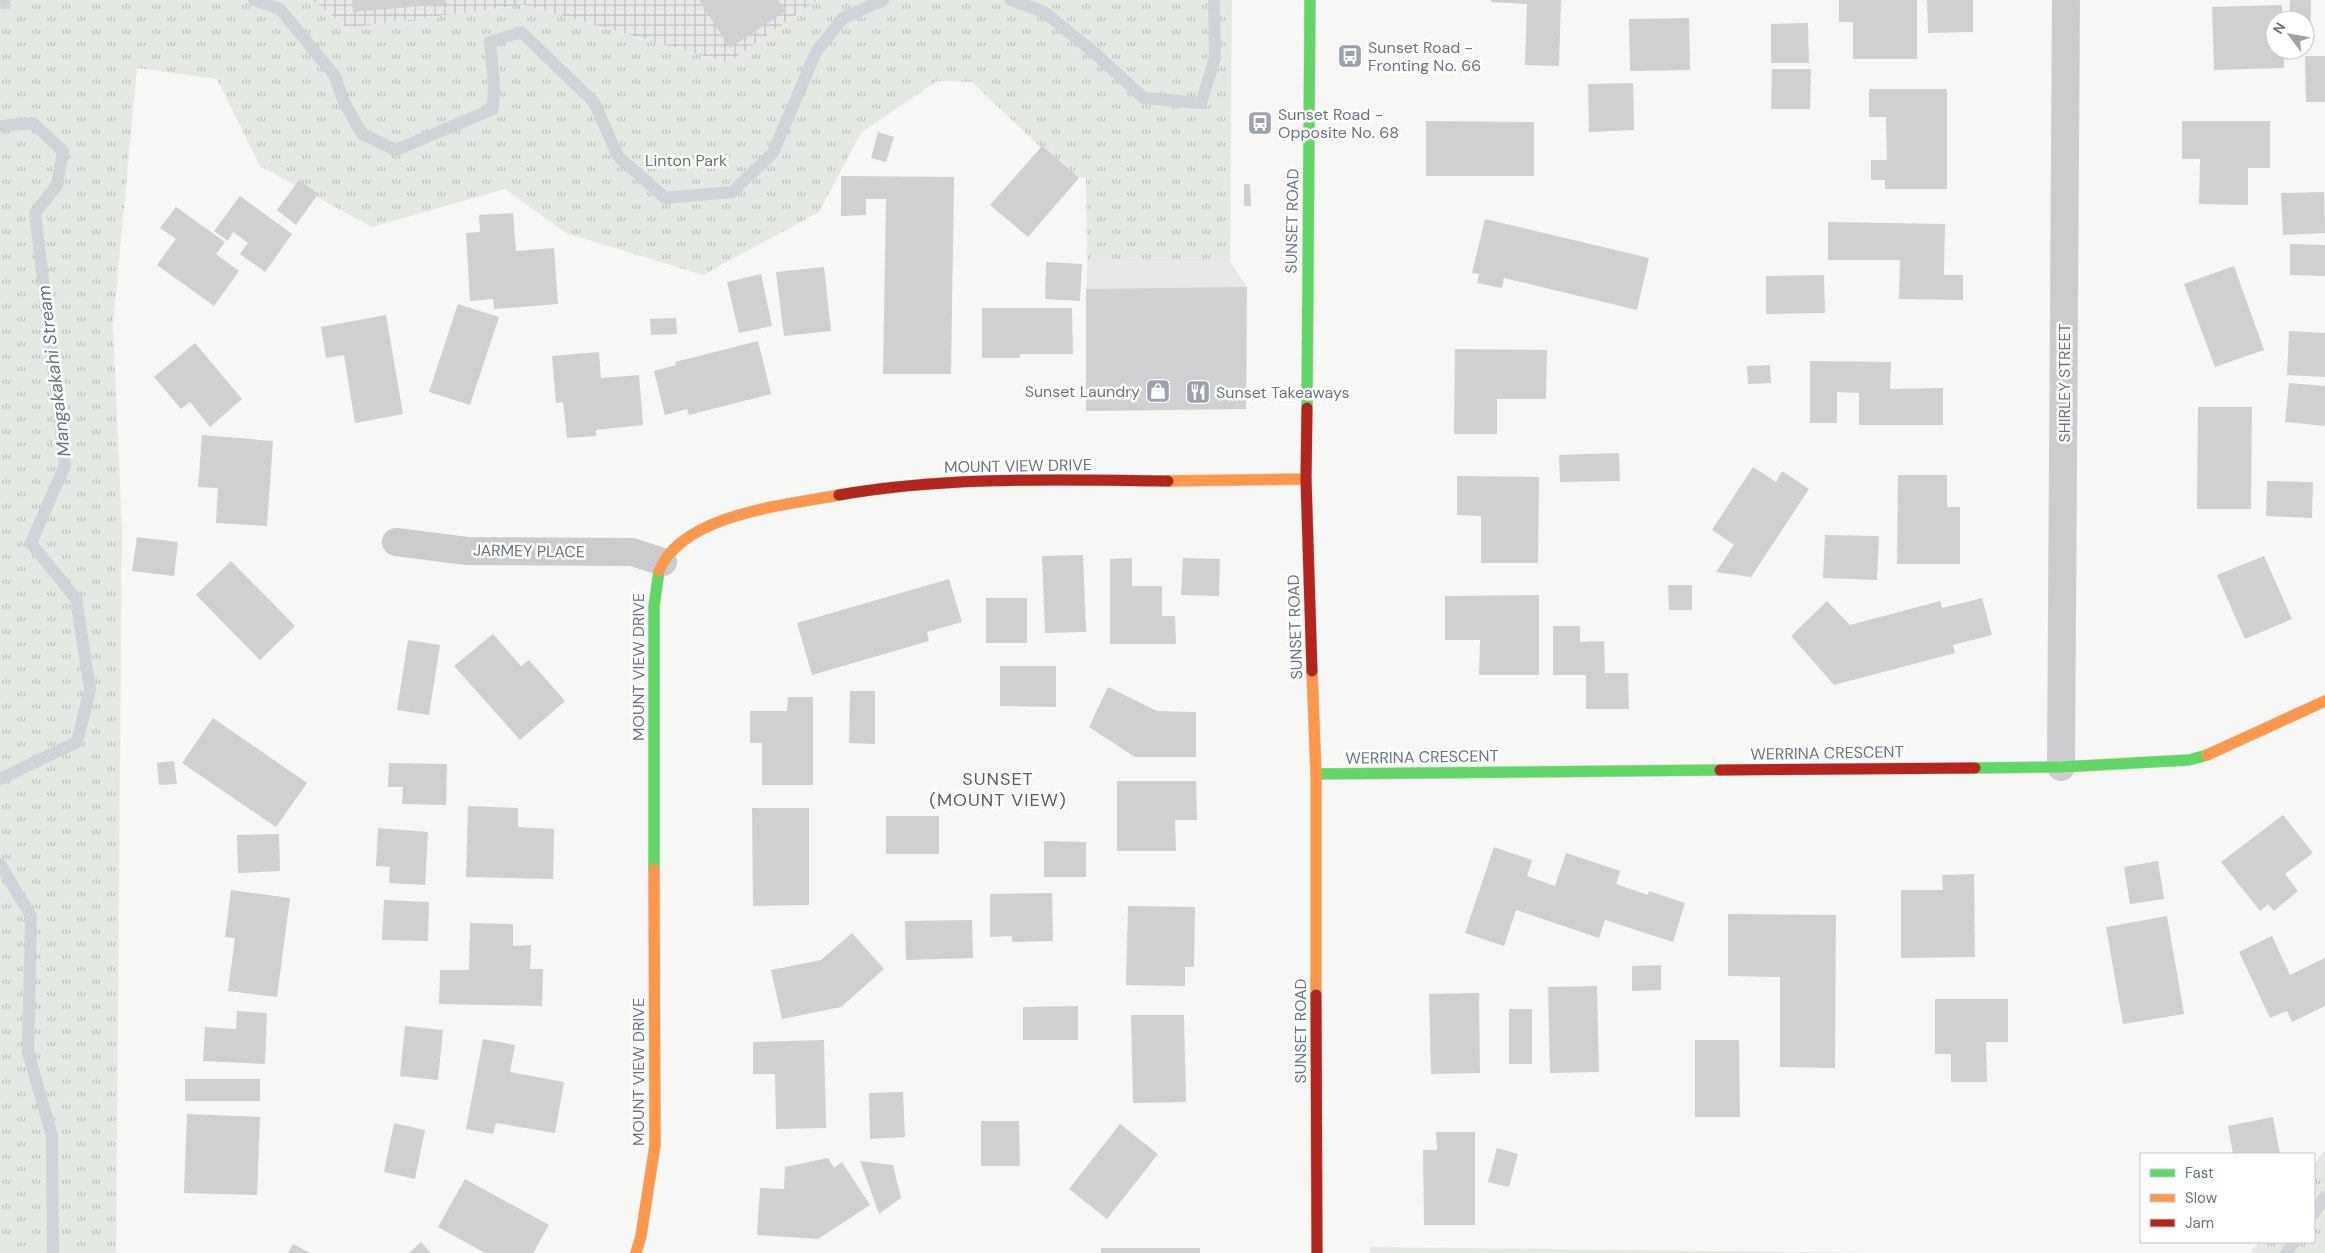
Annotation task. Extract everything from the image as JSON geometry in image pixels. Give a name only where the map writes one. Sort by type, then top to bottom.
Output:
[{"type":"street","name":"SUNSET ROAD","points":[[1310,0],[1306,479],[1316,774],[1317,1253]]},
{"type":"street","name":"SHIRLEY STREET","points":[[2061,767],[2066,0]]},
{"type":"street","name":"MOUNT VIEW DRIVE","points":[[636,1253],[642,1236],[655,1145],[654,606],[655,583],[662,562],[680,542],[702,529],[728,520],[855,492],[961,481],[1306,479]]},
{"type":"street","name":"JARMEY PLACE","points":[[396,542],[467,551],[632,552],[662,562]]},
{"type":"street","name":"WERRINA CRESCENT","points":[[1316,774],[2061,767],[2189,760],[2215,753],[2325,701]]},
{"type":"shaded area","points":[[312,0],[817,0],[728,63],[524,5],[347,28]]},
{"type":"shaded area","points":[[1230,261],[1247,287],[1246,409],[1086,411],[1087,262]]},
{"type":"green space","name":"Linton Park","points":[[0,0],[312,0],[347,28],[524,5],[728,63],[817,0],[1232,0],[1230,261],[1087,262],[1086,178],[1072,177],[972,82],[937,81],[861,133],[819,212],[703,275],[566,233],[505,189],[372,227],[260,166],[217,79],[137,68],[113,325],[122,529],[116,1253],[0,1253]]},
{"type":"green space","points":[[2325,1150],[2325,1253],[2250,1253],[2258,1243],[2315,1243],[2315,1164]]},
{"type":"green space","points":[[1370,1247],[1879,1253],[1370,1253]]},
{"type":"building","points":[[352,0],[443,0],[444,4],[353,12]]},
{"type":"building","points":[[699,0],[778,0],[786,11],[730,48]]},
{"type":"building","points":[[1491,0],[1561,0],[1559,66],[1525,65],[1527,4],[1491,2]]},
{"type":"building","points":[[1839,0],[1917,0],[1917,59],[1853,59],[1853,22],[1839,22]]},
{"type":"building","points":[[1927,0],[1973,0],[1973,32],[1928,33]]},
{"type":"building","points":[[2290,0],[2311,0],[2311,10],[2290,10]]},
{"type":"building","points":[[2282,5],[2282,10],[2265,10],[2265,60],[2284,60],[2284,68],[2214,70],[2212,7]]},
{"type":"building","points":[[1689,18],[1690,70],[1630,71],[1629,19]]},
{"type":"building","points":[[1808,23],[1809,63],[1771,63],[1771,24]]},
{"type":"building","points":[[2315,56],[2325,56],[2325,102],[2306,102],[2305,60],[2315,60]]},
{"type":"building","points":[[1772,69],[1811,69],[1810,109],[1771,109]]},
{"type":"building","points":[[1633,83],[1634,130],[1589,132],[1588,84]]},
{"type":"building","points":[[1869,89],[1947,89],[1947,189],[1885,189],[1885,180],[1871,180],[1871,160],[1887,160],[1886,117],[1869,117]]},
{"type":"building","points":[[1426,121],[1534,122],[1534,176],[1426,176]]},
{"type":"building","points":[[2182,121],[2270,121],[2270,168],[2248,168],[2248,205],[2199,204],[2200,159],[2182,159]]},
{"type":"building","points":[[878,132],[894,137],[886,162],[871,158]]},
{"type":"building","points":[[1042,146],[1079,178],[1028,237],[990,205]]},
{"type":"building","points":[[841,176],[954,177],[951,374],[883,374],[886,199],[866,199],[866,215],[841,216]]},
{"type":"building","points":[[299,180],[318,194],[296,225],[277,210]]},
{"type":"building","points":[[1244,184],[1250,184],[1251,206],[1244,206]]},
{"type":"building","points":[[2324,192],[2325,233],[2283,235],[2281,193]]},
{"type":"building","points":[[240,196],[292,234],[265,272],[240,254],[248,243],[233,232],[228,241],[214,231]]},
{"type":"building","points":[[176,207],[225,242],[216,254],[239,271],[214,306],[157,265],[176,239],[160,228]]},
{"type":"building","points":[[513,213],[516,251],[554,248],[558,304],[494,309],[493,299],[470,301],[466,233],[480,232],[479,215]]},
{"type":"building","points":[[1485,219],[1649,258],[1637,310],[1504,278],[1502,288],[1477,283],[1479,274],[1472,273]]},
{"type":"building","points":[[1828,222],[1945,224],[1944,275],[1963,275],[1963,300],[1899,299],[1900,260],[1828,260]]},
{"type":"building","points":[[2290,244],[2325,245],[2325,276],[2290,275]]},
{"type":"building","points":[[1046,262],[1082,264],[1080,301],[1045,299]]},
{"type":"building","points":[[2234,266],[2264,350],[2215,367],[2184,284]]},
{"type":"building","points":[[824,267],[831,331],[784,336],[776,272]]},
{"type":"building","points":[[761,274],[772,326],[739,333],[727,282]]},
{"type":"building","points":[[1824,275],[1825,313],[1766,314],[1766,276]]},
{"type":"building","points":[[1247,287],[1246,409],[1086,411],[1086,289]]},
{"type":"building","points":[[458,304],[499,317],[470,405],[429,392]]},
{"type":"building","points":[[982,308],[1072,308],[1073,354],[1020,354],[1020,358],[982,358]]},
{"type":"building","points":[[386,315],[403,414],[355,423],[344,355],[326,358],[321,327]]},
{"type":"building","points":[[676,318],[677,334],[651,335],[650,319]]},
{"type":"building","points":[[2289,331],[2325,333],[2325,377],[2287,375]]},
{"type":"building","points":[[758,341],[771,394],[689,415],[687,409],[665,415],[654,371],[676,365],[675,362]]},
{"type":"building","points":[[195,343],[242,399],[210,427],[190,402],[181,409],[154,377]]},
{"type":"building","points":[[1455,349],[1547,350],[1546,399],[1497,399],[1497,434],[1454,434]]},
{"type":"building","points":[[599,352],[601,378],[639,375],[643,425],[596,430],[596,436],[567,438],[563,402],[556,403],[552,356]]},
{"type":"building","points":[[1810,361],[1891,362],[1890,389],[1943,388],[1943,425],[1859,425],[1859,393],[1837,392],[1837,423],[1810,423]]},
{"type":"building","points":[[1770,365],[1771,383],[1748,384],[1747,366]]},
{"type":"building","points":[[2289,383],[2325,386],[2325,426],[2285,422]]},
{"type":"building","points":[[2198,407],[2252,407],[2251,509],[2197,509]]},
{"type":"building","points":[[202,435],[273,441],[267,526],[216,523],[218,488],[198,487]]},
{"type":"building","points":[[1619,453],[1620,481],[1560,482],[1559,455]]},
{"type":"building","points":[[1753,467],[1776,482],[1782,471],[1809,489],[1751,577],[1716,572],[1734,545],[1712,530]]},
{"type":"building","points":[[1898,475],[1947,475],[1947,507],[1960,507],[1960,564],[1897,564]]},
{"type":"building","points":[[1457,476],[1539,477],[1538,563],[1481,563],[1481,516],[1457,515]]},
{"type":"building","points":[[2267,481],[2313,482],[2312,518],[2266,516]]},
{"type":"building","points":[[1825,535],[1879,536],[1877,580],[1823,578]]},
{"type":"building","points":[[137,537],[178,542],[174,576],[132,571]]},
{"type":"building","points":[[1083,555],[1086,632],[1045,633],[1042,556]]},
{"type":"building","points":[[2264,556],[2292,619],[2245,639],[2217,575]]},
{"type":"building","points":[[1132,558],[1132,586],[1162,586],[1162,616],[1175,616],[1176,644],[1110,644],[1110,559]]},
{"type":"building","points":[[1183,558],[1220,559],[1219,596],[1181,595]]},
{"type":"building","points":[[231,561],[295,626],[260,660],[196,595]]},
{"type":"building","points":[[949,579],[962,622],[927,632],[929,641],[812,675],[797,623]]},
{"type":"building","points":[[1668,585],[1692,585],[1692,610],[1669,610]]},
{"type":"building","points":[[1539,595],[1539,675],[1479,675],[1480,640],[1445,640],[1445,596]]},
{"type":"building","points":[[986,598],[1027,598],[1027,643],[986,643]]},
{"type":"building","points":[[1982,598],[1992,635],[1953,645],[1955,653],[1834,685],[1791,636],[1827,601],[1850,625],[1940,601],[1942,608]]},
{"type":"building","points":[[1553,626],[1580,626],[1580,642],[1604,641],[1605,673],[1628,673],[1629,709],[1586,709],[1586,675],[1553,675]]},
{"type":"building","points":[[493,634],[521,666],[529,660],[565,701],[520,740],[454,666]]},
{"type":"building","points":[[408,640],[440,645],[429,715],[397,710]]},
{"type":"building","points":[[1000,666],[1056,666],[1056,707],[1000,706]]},
{"type":"building","points":[[1108,687],[1157,711],[1196,712],[1196,757],[1135,757],[1089,727]]},
{"type":"building","points":[[850,691],[875,691],[875,744],[849,743]]},
{"type":"building","points":[[788,697],[813,697],[813,785],[762,785],[762,743],[750,743],[750,711],[787,711]]},
{"type":"building","points":[[213,718],[307,783],[276,827],[182,763]]},
{"type":"building","points":[[174,761],[177,784],[159,785],[157,763]]},
{"type":"building","points":[[389,763],[447,764],[446,805],[402,804],[403,787],[388,787]]},
{"type":"building","points":[[1117,781],[1196,781],[1197,820],[1175,820],[1176,851],[1117,851]]},
{"type":"building","points":[[468,806],[518,808],[518,827],[554,829],[553,879],[466,877]]},
{"type":"building","points":[[752,808],[809,808],[809,905],[753,906]]},
{"type":"building","points":[[2283,815],[2313,853],[2285,874],[2298,891],[2274,911],[2268,904],[2260,911],[2221,862]]},
{"type":"building","points":[[886,816],[939,816],[939,854],[886,854]]},
{"type":"building","points":[[378,828],[428,832],[425,885],[389,883],[390,867],[376,866]]},
{"type":"building","points":[[279,834],[280,871],[238,873],[237,835]]},
{"type":"building","points":[[1044,841],[1086,842],[1086,877],[1044,877]]},
{"type":"building","points":[[1494,847],[1532,860],[1527,876],[1555,886],[1566,853],[1620,871],[1616,884],[1648,895],[1649,891],[1685,903],[1673,942],[1605,920],[1599,938],[1516,910],[1504,946],[1465,933]]},
{"type":"building","points":[[2158,861],[2164,899],[2130,904],[2124,867]]},
{"type":"building","points":[[1974,874],[1975,957],[1901,958],[1901,890],[1943,890],[1942,875]]},
{"type":"building","points":[[231,890],[290,898],[277,997],[228,991],[235,938],[225,937]]},
{"type":"building","points":[[1052,893],[1053,941],[1012,942],[1012,936],[990,937],[990,894]]},
{"type":"building","points":[[384,900],[429,902],[428,941],[382,940]]},
{"type":"building","points":[[1128,906],[1195,907],[1194,967],[1185,967],[1185,986],[1126,985]]},
{"type":"building","points":[[1728,914],[1836,915],[1835,1068],[1780,1067],[1780,977],[1728,976]]},
{"type":"building","points":[[2167,916],[2184,1014],[2123,1024],[2106,927]]},
{"type":"building","points":[[972,920],[973,958],[906,960],[905,921]]},
{"type":"building","points":[[470,923],[513,924],[513,946],[531,945],[530,969],[543,969],[542,1006],[439,1004],[440,970],[469,970]]},
{"type":"building","points":[[852,933],[884,969],[841,1007],[782,1019],[771,970],[821,960]]},
{"type":"building","points":[[2272,936],[2290,975],[2325,958],[2325,1006],[2292,1022],[2287,1011],[2270,1018],[2239,952]]},
{"type":"building","points":[[1661,965],[1661,990],[1632,991],[1632,966]]},
{"type":"building","points":[[1597,986],[1599,1072],[1550,1073],[1548,987]]},
{"type":"building","points":[[1479,993],[1480,1073],[1431,1074],[1429,994]]},
{"type":"building","points":[[1935,999],[2008,999],[2008,1042],[1986,1042],[1987,1082],[1951,1082],[1951,1054],[1935,1054]]},
{"type":"building","points":[[1078,1006],[1078,1040],[1023,1040],[1023,1007]]},
{"type":"building","points":[[1509,1009],[1532,1009],[1532,1064],[1509,1064]]},
{"type":"building","points":[[237,1011],[267,1013],[265,1064],[203,1061],[205,1027],[236,1029]]},
{"type":"building","points":[[1131,1015],[1184,1015],[1186,1102],[1133,1103]]},
{"type":"building","points":[[405,1026],[443,1030],[438,1080],[400,1076]]},
{"type":"building","points":[[483,1039],[515,1045],[510,1072],[564,1082],[555,1133],[496,1123],[493,1134],[466,1129]]},
{"type":"building","points":[[824,1040],[826,1128],[776,1129],[775,1074],[753,1074],[753,1042]]},
{"type":"building","points":[[1695,1040],[1739,1040],[1740,1117],[1695,1117]]},
{"type":"building","points":[[185,1079],[260,1079],[260,1101],[185,1101]]},
{"type":"building","points":[[903,1092],[905,1137],[870,1139],[869,1093]]},
{"type":"building","points":[[187,1114],[260,1117],[257,1195],[184,1193]]},
{"type":"building","points":[[2273,1117],[2280,1153],[2233,1153],[2228,1126]]},
{"type":"building","points":[[981,1121],[1019,1121],[1020,1166],[981,1166]]},
{"type":"building","points":[[394,1123],[425,1130],[415,1179],[384,1172]]},
{"type":"building","points":[[1120,1124],[1158,1154],[1107,1219],[1069,1189]]},
{"type":"building","points":[[1436,1132],[1475,1132],[1475,1225],[1424,1225],[1423,1150],[1437,1150]]},
{"type":"building","points":[[1497,1148],[1518,1154],[1509,1187],[1488,1182]]},
{"type":"building","points":[[828,1158],[834,1168],[842,1162],[870,1205],[818,1239],[757,1235],[760,1188],[784,1189],[785,1167]]},
{"type":"building","points":[[860,1161],[893,1165],[901,1198],[879,1214]]},
{"type":"building","points":[[465,1179],[549,1225],[533,1253],[485,1253],[438,1227]]},
{"type":"building","points":[[421,1242],[431,1253],[409,1253]]},
{"type":"building","points":[[293,1244],[310,1253],[288,1253]]},
{"type":"building","points":[[1101,1248],[1200,1248],[1200,1253],[1101,1253]]},
{"type":"waterway","name":"Mangakakahi Stream","points":[[0,3],[5,0]]},
{"type":"waterway","name":"Mangakakahi Stream","points":[[254,0],[280,9],[335,76],[343,100],[362,134],[396,150],[493,109],[494,83],[490,42],[521,32],[594,102],[618,156],[665,198],[732,192],[773,153],[816,52],[843,18],[883,0]]},
{"type":"waterway","name":"Mangakakahi Stream","points":[[1011,0],[1044,12],[1090,49],[1144,98],[1201,103],[1215,58],[1214,0]]},
{"type":"waterway","name":"Mangakakahi Stream","points":[[0,126],[33,123],[63,151],[57,185],[35,213],[65,465],[31,543],[76,599],[90,689],[77,742],[0,779]]},
{"type":"waterway","name":"Mangakakahi Stream","points":[[0,864],[31,916],[28,1052],[52,1136],[53,1253]]},
{"type":"waterway","points":[[2315,1212],[2325,1197]]},
{"type":"waterway","points":[[2286,1253],[2293,1243]]},
{"type":"traffic: fast","points":[[1307,408],[1310,0]]},
{"type":"traffic: fast","points":[[654,869],[654,606],[659,571]]},
{"type":"traffic: fast","points":[[1975,768],[2061,767],[2189,760],[2207,755]]},
{"type":"traffic: fast","points":[[1316,774],[1720,770]]},
{"type":"traffic: slow","points":[[1168,481],[1306,479]]},
{"type":"traffic: slow","points":[[659,571],[671,552],[689,536],[712,525],[738,515],[765,508],[839,495]]},
{"type":"traffic: slow","points":[[1312,671],[1316,774],[1316,995]]},
{"type":"traffic: slow","points":[[2207,755],[2325,701]]},
{"type":"traffic: slow","points":[[636,1253],[641,1236],[655,1145],[654,869]]},
{"type":"traffic: jam","points":[[1307,408],[1306,479],[1312,671]]},
{"type":"traffic: jam","points":[[839,495],[880,489],[962,482],[1044,480],[1168,481]]},
{"type":"traffic: jam","points":[[1720,770],[1975,768]]},
{"type":"traffic: jam","points":[[1316,995],[1317,1253]]},
{"type":"place","name":"Sunset Road - Fronting No. 66","points":[[1350,56]]},
{"type":"place","name":"Sunset Road - Opposite No. 68","points":[[1260,123]]},
{"type":"place","name":"Sunset Laundry","points":[[1158,391]]},
{"type":"place","name":"Sunset Takeaways","points":[[1198,392]]},
{"type":"district","name":"SUNSET (MOUNT VIEW)","points":[[998,790]]}]
